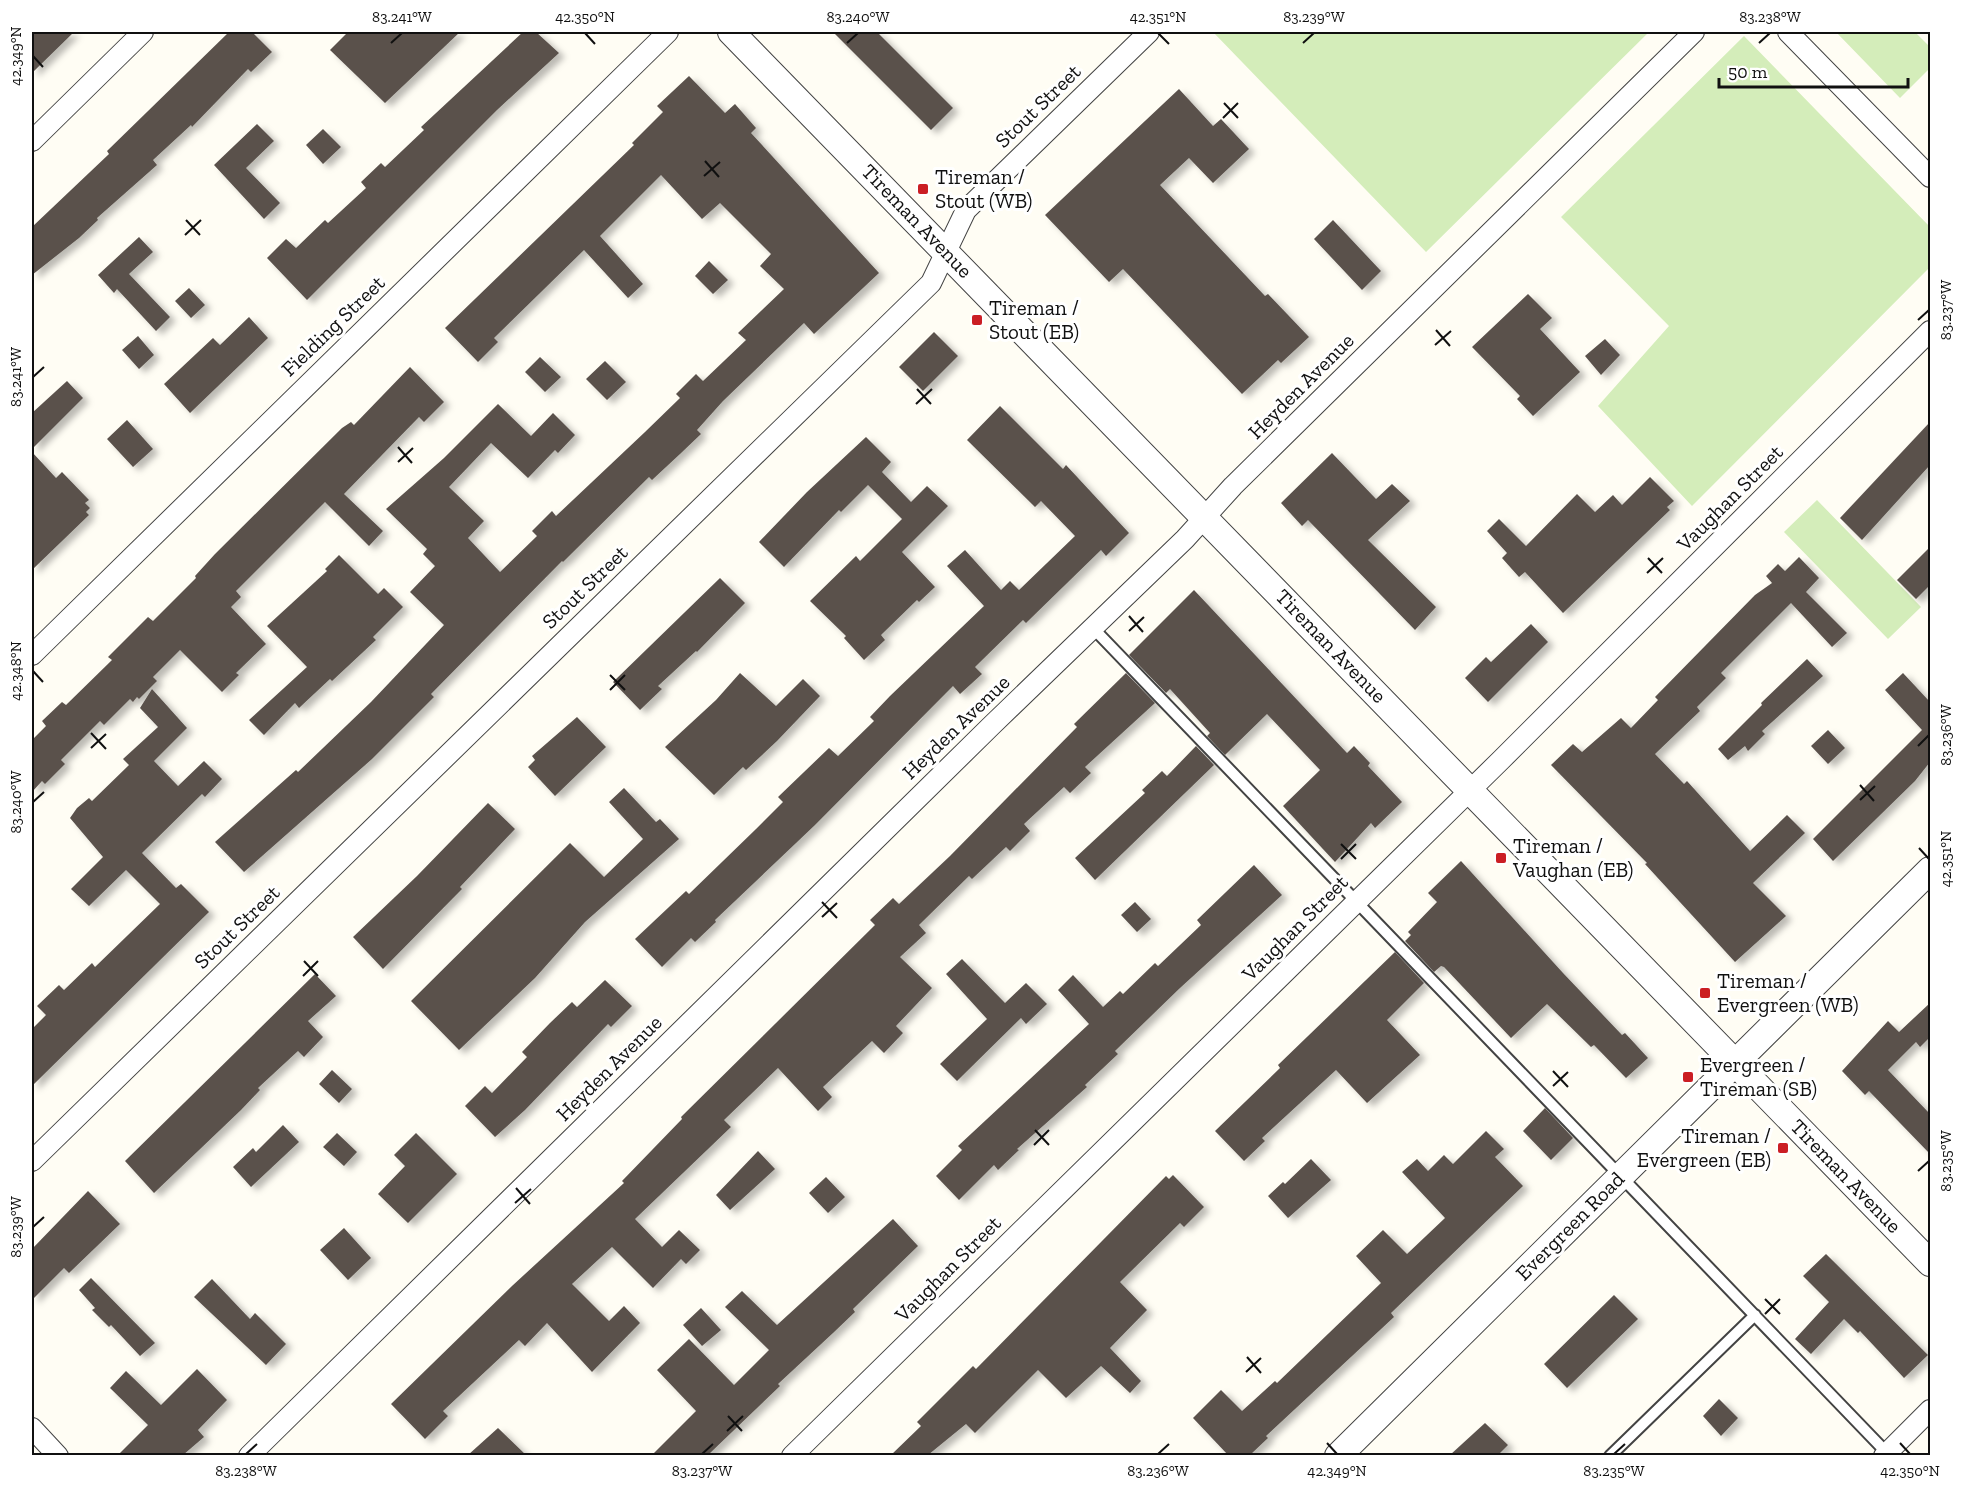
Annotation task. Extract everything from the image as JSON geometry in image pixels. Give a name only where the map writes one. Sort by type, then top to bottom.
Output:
[{"type":"street","points":[[32,141],[144,32]]},
{"type":"street","name":"Fielding Street","points":[[32,655],[668,32]]},
{"type":"street","name":"Tireman Avenue","points":[[731,32],[1471,789],[1930,1263]]},
{"type":"street","name":"Stout Street","points":[[32,1161],[931,283],[966,210],[1149,32]]},
{"type":"street","name":"Heyden Avenue","points":[[249,1455],[1093,628],[1205,517],[1233,486],[1694,32]]},
{"type":"street","points":[[1788,32],[1930,177]]},
{"type":"street","name":"Vaughan Street","points":[[792,1455],[1471,789],[1930,331]]},
{"type":"street","name":"Evergreen Road","points":[[1338,1455],[1930,870]]},
{"type":"street","points":[[1886,1454],[1930,1410]]},
{"type":"street","points":[[32,1428],[58,1455]]},
{"type":"lane","points":[[1093,628],[1358,900],[1886,1454]]},
{"type":"lane","points":[[1611,1455],[1755,1315]]},
{"type":"green space","points":[[1213,32],[1649,32],[1426,252]]},
{"type":"green space","points":[[1836,32],[1915,32],[1930,47],[1930,68],[1900,98]]},
{"type":"green space","points":[[1744,36],[1930,227],[1930,267],[1692,506],[1598,406],[1669,326],[1561,217]]},
{"type":"green space","points":[[1817,500],[1921,607],[1888,639],[1784,532]]},
{"type":"building","points":[[32,32],[74,32],[32,73]]},
{"type":"building","points":[[229,32],[252,32],[272,52],[251,72],[248,69],[192,127],[191,125],[153,160],[157,165],[97,218],[98,220],[79,238],[32,275],[32,227],[109,154],[107,151]]},
{"type":"building","points":[[348,32],[460,32],[385,103],[330,50]]},
{"type":"building","points":[[523,32],[536,32],[559,53],[497,110],[307,300],[267,258],[286,239],[296,248],[325,220],[328,223],[366,188],[361,182],[381,163],[385,167],[424,130],[421,127]]},
{"type":"building","points":[[833,32],[877,32],[953,108],[931,130]]},
{"type":"building","points":[[689,76],[725,113],[735,104],[756,128],[751,133],[879,273],[814,334],[804,323],[723,401],[697,430],[701,434],[652,480],[649,477],[562,561],[431,694],[434,697],[372,759],[244,872],[215,842],[296,770],[298,772],[371,702],[444,625],[410,592],[435,566],[423,554],[427,549],[386,509],[444,458],[498,404],[531,436],[553,413],[575,435],[558,453],[555,450],[528,478],[491,443],[449,487],[484,521],[468,538],[500,572],[537,536],[532,531],[552,511],[556,516],[645,432],[680,398],[676,394],[696,374],[703,381],[746,340],[738,333],[784,289],[760,266],[771,254],[720,203],[702,219],[661,175],[600,236],[643,284],[628,298],[584,250],[494,338],[498,342],[478,362],[445,328],[634,145],[632,143],[663,112],[657,106]]},
{"type":"building","points":[[1179,89],[1213,126],[1221,119],[1249,149],[1213,183],[1189,158],[1160,185],[1265,296],[1268,294],[1309,337],[1281,363],[1278,360],[1242,394],[1123,269],[1109,282],[1045,215]]},
{"type":"building","points":[[257,124],[274,141],[246,168],[280,203],[264,219],[214,165]]},
{"type":"building","points":[[323,129],[341,147],[323,164],[306,145]]},
{"type":"building","points":[[1333,220],[1381,271],[1362,290],[1314,239]]},
{"type":"building","points":[[139,237],[153,252],[129,274],[170,317],[156,331],[117,289],[114,293],[98,275]]},
{"type":"building","points":[[709,261],[728,280],[713,294],[695,276]]},
{"type":"building","points":[[189,288],[205,305],[191,318],[175,301]]},
{"type":"building","points":[[1528,294],[1552,318],[1540,329],[1580,372],[1533,416],[1517,399],[1520,396],[1472,347]]},
{"type":"building","points":[[249,317],[268,338],[190,413],[164,384],[213,338],[220,345]]},
{"type":"building","points":[[934,332],[958,356],[923,391],[899,367]]},
{"type":"building","points":[[138,336],[154,355],[139,369],[122,350]]},
{"type":"building","points":[[1605,339],[1620,355],[1601,375],[1585,356]]},
{"type":"building","points":[[540,357],[561,377],[545,392],[525,372]]},
{"type":"building","points":[[605,361],[626,382],[607,400],[586,379]]},
{"type":"building","points":[[410,367],[444,402],[424,422],[419,417],[344,494],[383,531],[369,546],[325,502],[236,591],[241,597],[231,607],[266,644],[236,673],[239,675],[222,692],[180,650],[153,677],[157,681],[139,699],[137,697],[133,702],[130,699],[104,725],[100,721],[61,760],[65,764],[45,784],[42,781],[32,792],[32,740],[46,726],[42,721],[62,702],[66,705],[112,660],[108,657],[148,617],[153,621],[196,578],[195,576],[215,554],[342,428],[351,422],[354,425]]},
{"type":"building","points":[[67,381],[83,398],[32,449],[32,413]]},
{"type":"building","points":[[1000,406],[1063,469],[1066,465],[1129,533],[1106,556],[1101,550],[1026,623],[1023,620],[975,667],[982,674],[960,694],[953,686],[815,825],[715,920],[716,922],[695,942],[691,938],[662,967],[635,939],[686,891],[689,894],[756,829],[783,802],[778,797],[829,748],[838,756],[874,721],[870,717],[890,696],[984,606],[947,566],[965,550],[1001,590],[1010,581],[1019,590],[1075,536],[1041,501],[1035,507],[967,440]]},
{"type":"building","points":[[127,420],[153,449],[133,467],[107,439]]},
{"type":"building","points":[[1930,422],[1930,465],[1862,540],[1840,518]]},
{"type":"building","points":[[866,437],[891,462],[882,472],[911,502],[927,486],[948,506],[902,552],[935,587],[919,602],[917,600],[881,635],[885,640],[864,660],[844,638],[846,636],[810,601],[856,556],[860,561],[902,519],[868,485],[841,512],[839,510],[784,567],[759,542],[807,492]]},
{"type":"building","points":[[32,452],[56,478],[62,472],[89,500],[85,503],[90,508],[86,512],[89,515],[32,570]]},
{"type":"building","points":[[1332,453],[1376,499],[1392,484],[1410,501],[1368,540],[1436,607],[1415,630],[1308,520],[1302,526],[1281,503]]},
{"type":"building","points":[[1650,477],[1674,501],[1667,507],[1670,510],[1563,613],[1525,572],[1519,577],[1502,558],[1507,553],[1487,531],[1499,519],[1526,546],[1577,494],[1595,512],[1613,495],[1622,505]]},
{"type":"building","points":[[1930,547],[1930,585],[1916,599],[1897,580]]},
{"type":"building","points":[[339,555],[378,594],[384,588],[403,607],[373,637],[376,640],[332,681],[330,679],[299,708],[295,703],[264,735],[249,720],[307,667],[267,626],[327,571],[325,569]]},
{"type":"building","points":[[1799,557],[1819,578],[1806,592],[1847,633],[1832,647],[1791,603],[1721,673],[1726,678],[1697,707],[1700,711],[1655,754],[1684,784],[1687,781],[1750,851],[1787,815],[1805,833],[1753,883],[1786,916],[1735,962],[1645,864],[1647,863],[1551,765],[1573,744],[1582,752],[1621,718],[1631,728],[1658,700],[1655,697],[1755,595],[1772,583],[1766,576],[1778,564],[1785,571]]},
{"type":"building","points":[[720,578],[745,603],[697,652],[658,686],[662,689],[640,710],[613,682]]},
{"type":"building","points":[[1194,590],[1347,753],[1354,746],[1370,763],[1368,766],[1402,802],[1375,828],[1371,823],[1335,862],[1283,806],[1320,770],[1267,714],[1225,755],[1207,736],[1210,733],[1170,689],[1166,693],[1129,655]]},
{"type":"building","points":[[1531,624],[1548,642],[1488,702],[1465,678],[1486,657],[1491,662]]},
{"type":"building","points":[[1807,659],[1823,676],[1762,731],[1765,734],[1748,751],[1745,746],[1728,760],[1718,749]]},
{"type":"building","points":[[740,673],[776,706],[803,679],[820,696],[746,770],[743,767],[714,795],[665,747],[716,700]]},
{"type":"building","points":[[1126,673],[1155,703],[1085,767],[1091,773],[1070,793],[1064,787],[1024,824],[1030,831],[1010,851],[1006,847],[972,879],[969,876],[919,925],[926,933],[900,957],[932,988],[896,1026],[903,1033],[884,1053],[872,1041],[823,1087],[832,1097],[818,1111],[778,1068],[724,1120],[731,1127],[635,1219],[662,1247],[679,1230],[700,1250],[686,1264],[681,1259],[653,1288],[612,1247],[572,1284],[609,1321],[624,1306],[640,1323],[592,1372],[547,1323],[525,1346],[519,1340],[443,1411],[448,1416],[425,1439],[391,1404],[512,1286],[624,1183],[622,1181],[682,1119],[681,1117],[875,925],[870,920],[893,898],[899,904],[950,856],[1077,727],[1074,724]]},
{"type":"building","points":[[1903,673],[1930,702],[1930,762],[1915,781],[1833,861],[1813,839],[1922,730],[1885,690]]},
{"type":"building","points":[[152,689],[187,728],[154,761],[178,786],[204,761],[222,779],[205,797],[202,794],[142,853],[176,888],[181,884],[209,912],[32,1086],[32,1029],[46,1015],[37,1006],[59,985],[64,990],[92,963],[95,967],[160,904],[126,870],[89,906],[71,889],[103,857],[70,818],[77,808],[89,798],[92,801],[129,765],[123,759],[158,727],[140,708]]},
{"type":"building","points":[[577,717],[606,747],[555,796],[528,767],[535,760],[532,756]]},
{"type":"building","points":[[1828,730],[1845,748],[1828,764],[1811,746]]},
{"type":"building","points":[[1196,746],[1214,765],[1095,880],[1075,858],[1145,793],[1142,790],[1162,771],[1167,776]]},
{"type":"building","points":[[624,788],[656,822],[660,819],[679,839],[585,922],[535,978],[459,1050],[411,1001],[570,843],[604,877],[643,839],[609,802]]},
{"type":"building","points":[[488,803],[515,829],[460,887],[462,889],[383,969],[353,937]]},
{"type":"building","points":[[1461,861],[1563,973],[1622,1035],[1625,1033],[1648,1058],[1626,1078],[1594,1045],[1591,1047],[1547,1004],[1511,1038],[1444,967],[1441,966],[1434,972],[1405,941],[1411,935],[1408,932],[1437,902],[1428,893]]},
{"type":"building","points":[[1254,865],[1282,895],[1115,1051],[1118,1054],[1085,1085],[1087,1087],[1017,1149],[1019,1150],[998,1170],[994,1165],[959,1200],[936,1176],[962,1150],[958,1146],[1089,1024],[1058,990],[1073,975],[1103,1007],[1120,991],[1123,994],[1155,963],[1158,966],[1201,925],[1197,920]]},
{"type":"building","points":[[1135,902],[1151,919],[1137,932],[1121,915]]},
{"type":"building","points":[[1395,952],[1424,983],[1387,1020],[1420,1055],[1367,1103],[1336,1070],[1262,1138],[1265,1141],[1244,1161],[1215,1131],[1280,1068],[1278,1065]]},
{"type":"building","points":[[962,959],[1005,1003],[1026,983],[1047,1004],[1026,1024],[1021,1018],[957,1081],[940,1064],[987,1019],[946,974]]},
{"type":"building","points":[[315,974],[336,996],[308,1021],[323,1037],[304,1057],[298,1051],[258,1088],[260,1090],[241,1110],[154,1193],[125,1161]]},
{"type":"building","points":[[605,980],[632,1006],[611,1027],[608,1024],[525,1110],[495,1137],[465,1106],[485,1086],[492,1093],[527,1057],[522,1052],[550,1023],[572,1002],[577,1007]]},
{"type":"building","points":[[1930,1003],[1930,1037],[1920,1047],[1916,1042],[1888,1070],[1930,1114],[1930,1154],[1869,1091],[1865,1095],[1842,1071],[1888,1021],[1899,1032]]},
{"type":"building","points":[[332,1070],[352,1089],[339,1103],[319,1084]]},
{"type":"building","points":[[1545,1108],[1573,1138],[1551,1160],[1523,1131]]},
{"type":"building","points":[[283,1125],[299,1142],[251,1187],[233,1167],[253,1148],[256,1152]]},
{"type":"building","points":[[1486,1131],[1504,1149],[1495,1157],[1523,1186],[1391,1313],[1394,1317],[1266,1436],[1268,1438],[1250,1455],[1228,1455],[1193,1418],[1221,1390],[1242,1411],[1275,1381],[1277,1383],[1381,1283],[1356,1256],[1383,1230],[1407,1254],[1445,1218],[1402,1172],[1417,1159],[1428,1171],[1444,1155],[1453,1164]]},
{"type":"building","points":[[337,1133],[357,1152],[344,1166],[323,1147]]},
{"type":"building","points":[[416,1133],[457,1174],[408,1223],[378,1194],[405,1166],[394,1155]]},
{"type":"building","points":[[758,1151],[775,1169],[730,1210],[716,1195]]},
{"type":"building","points":[[1311,1159],[1331,1180],[1288,1218],[1268,1196],[1283,1182],[1285,1184]]},
{"type":"building","points":[[1173,1175],[1204,1207],[1184,1227],[1180,1223],[1120,1282],[1147,1310],[1110,1348],[1141,1381],[1130,1393],[1101,1366],[1066,1398],[1038,1370],[975,1433],[966,1424],[928,1455],[891,1455],[921,1426],[917,1422],[973,1366],[976,1369],[1166,1176],[1169,1179]]},
{"type":"building","points":[[826,1177],[845,1197],[828,1213],[809,1193]]},
{"type":"building","points":[[88,1191],[120,1224],[69,1273],[64,1268],[32,1300],[32,1249]]},
{"type":"building","points":[[893,1219],[918,1246],[853,1309],[855,1312],[778,1384],[780,1386],[708,1455],[652,1455],[696,1411],[657,1370],[689,1339],[734,1385],[769,1350],[725,1307],[742,1291],[777,1325]]},
{"type":"building","points":[[344,1228],[371,1258],[348,1280],[320,1250]]},
{"type":"building","points":[[1826,1254],[1928,1355],[1904,1378],[1860,1331],[1858,1333],[1844,1319],[1811,1354],[1795,1339],[1829,1302],[1803,1276]]},
{"type":"building","points":[[91,1278],[155,1343],[140,1356],[111,1325],[109,1327],[92,1310],[95,1308],[79,1290]]},
{"type":"building","points":[[212,1279],[250,1319],[255,1313],[286,1344],[266,1365],[194,1297]]},
{"type":"building","points":[[1614,1295],[1638,1319],[1567,1388],[1544,1364]]},
{"type":"building","points":[[701,1308],[721,1330],[702,1346],[683,1325]]},
{"type":"building","points":[[197,1369],[227,1400],[198,1430],[204,1437],[183,1455],[118,1455],[148,1425],[110,1388],[126,1371],[161,1405]]},
{"type":"building","points":[[1719,1399],[1738,1418],[1721,1436],[1703,1416]]},
{"type":"building","points":[[1485,1423],[1508,1445],[1498,1455],[1450,1455]]},
{"type":"building","points":[[498,1428],[526,1455],[468,1455]]},
{"type":"place","name":"Tireman / Stout (WB)","points":[[923,189]]},
{"type":"place","name":"Tireman / Stout (EB)","points":[[977,320]]},
{"type":"place","name":"Tireman / Vaughan (EB)","points":[[1501,858]]},
{"type":"place","name":"Tireman / Evergreen (WB)","points":[[1705,993]]},
{"type":"place","name":"Evergreen / Tireman (SB)","points":[[1688,1077]]},
{"type":"place","name":"Tireman / Evergreen (EB)","points":[[1783,1148]]}]
